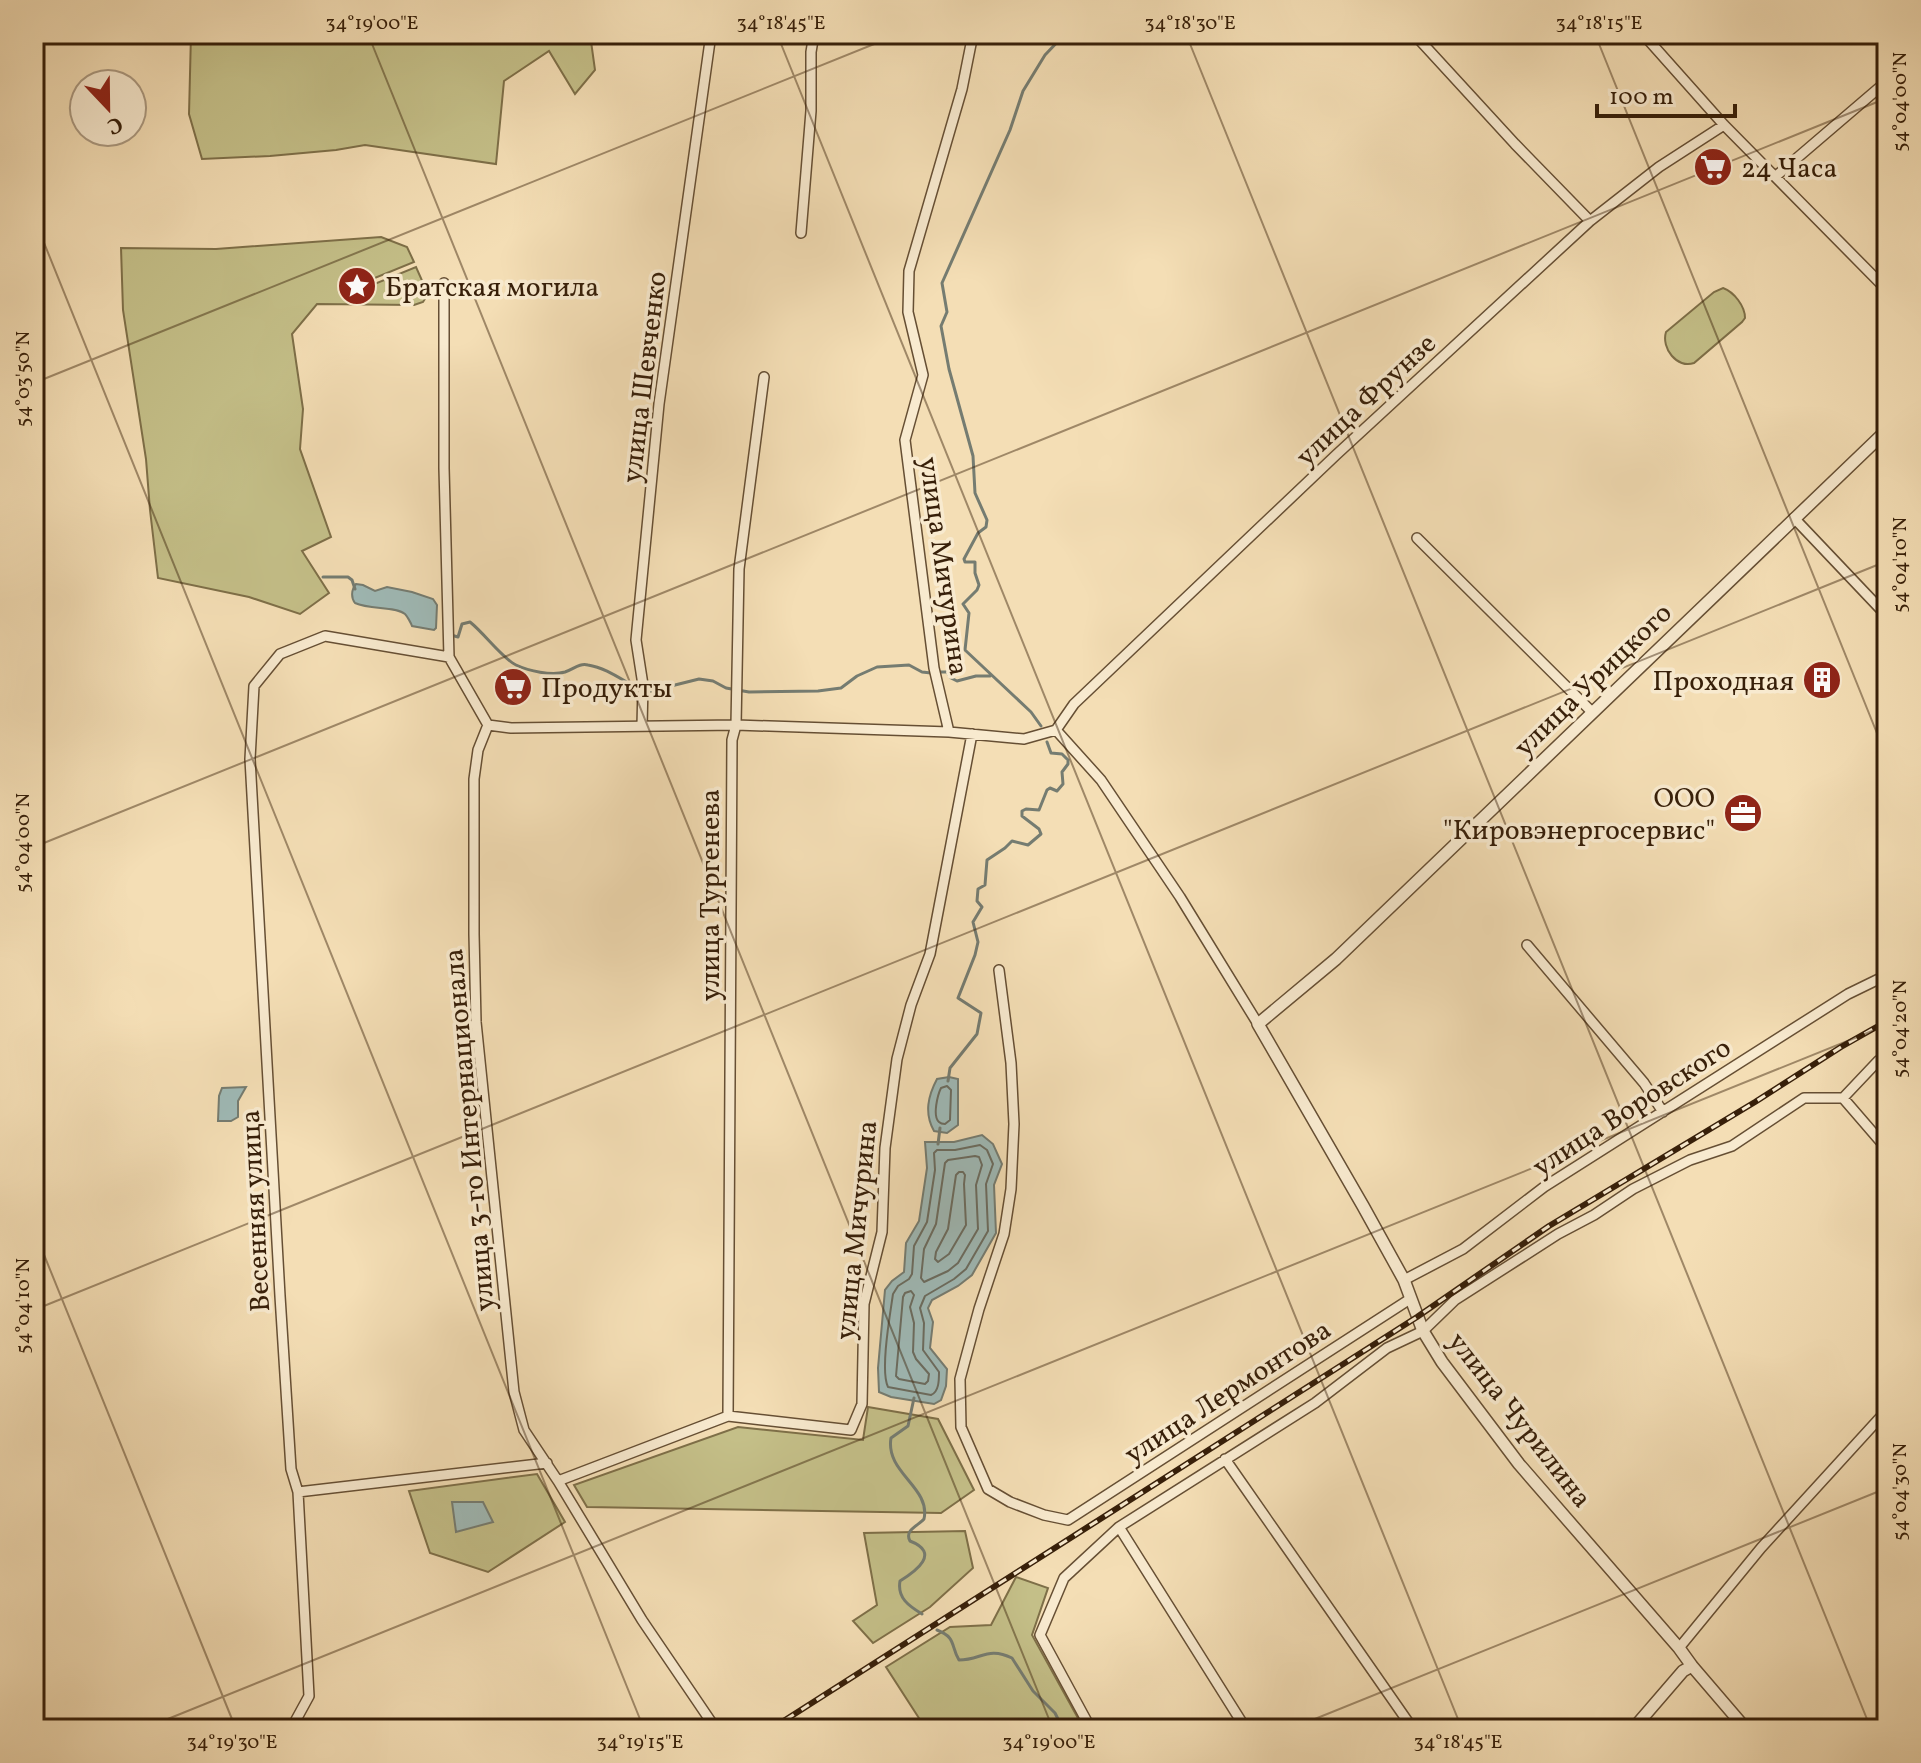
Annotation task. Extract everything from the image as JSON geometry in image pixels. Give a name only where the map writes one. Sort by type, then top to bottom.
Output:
[{"type":"street","name":"улица Шевченко","points":[[642,726],[643,685],[636,640],[659,404],[711,34]]},
{"type":"street","points":[[801,233],[814,34]]},
{"type":"street","name":"улица Мичурина","points":[[949,732],[934,668],[905,440],[923,375],[908,312],[908,299],[909,271],[962,89],[973,34]]},
{"type":"street","points":[[1414,34],[1590,221]]},
{"type":"street","points":[[1643,34],[1724,125],[1887,290]]},
{"type":"street","points":[[1776,176],[1887,81]]},
{"type":"street","name":"улица Фрунзе","points":[[1056,730],[1074,704],[1336,455],[1590,221],[1659,167],[1724,125]]},
{"type":"street","points":[[444,283],[444,468],[449,657],[488,725],[511,728],[736,725],[949,732],[1024,739],[1056,730],[1110,793],[1180,897],[1258,1024]]},
{"type":"street","name":"улица Тургенева","points":[[728,1416],[732,740],[736,725],[739,569],[764,377]]},
{"type":"street","name":"улица Урицкого","points":[[1258,1024],[1336,959],[1887,430]]},
{"type":"street","points":[[1794,518],[1887,616]]},
{"type":"street","points":[[1417,538],[1592,712]]},
{"type":"street","name":"Весенняя улица","points":[[291,1729],[309,1696],[298,1492],[291,1469],[281,1311],[251,775],[254,686],[280,654],[325,636],[449,657]]},
{"type":"street","name":"улица 3-го Интернационала","points":[[488,725],[478,750],[474,779],[476,1022],[514,1392],[524,1430],[642,1620],[716,1729]]},
{"type":"street","name":"улица Мичурина","points":[[728,1416],[851,1430],[862,1404],[864,1304],[882,1232],[885,1148],[897,1059],[911,1005],[930,954],[972,734]]},
{"type":"street","points":[[1527,945],[1644,1083],[1663,1112]]},
{"type":"street","name":"улица Лермонтова","points":[[999,970],[1011,1063],[1014,1124],[1011,1189],[1004,1234],[960,1379],[961,1427],[988,1489],[1021,1507],[1068,1520],[1410,1299]]},
{"type":"street","name":"улица Воровского","points":[[1404,1280],[1463,1249],[1544,1187],[1848,994],[1887,975]]},
{"type":"street","name":"улица Чурилина","points":[[1258,1024],[1404,1280],[1423,1331],[1442,1362],[1519,1464],[1746,1729]]},
{"type":"street","points":[[1091,1729],[1040,1635],[1064,1578],[1119,1527],[1315,1403],[1387,1348],[1423,1331],[1455,1300],[1558,1234],[1633,1189],[1690,1160],[1732,1146],[1804,1098],[1843,1098],[1887,1055]]},
{"type":"street","points":[[1843,1098],[1887,1149]]},
{"type":"street","points":[[1679,1648],[1761,1548],[1887,1410]]},
{"type":"street","points":[[558,1481],[728,1416]]},
{"type":"street","points":[[1225,1459],[1413,1729]]},
{"type":"street","points":[[298,1492],[547,1463]]},
{"type":"street","points":[[1119,1527],[1246,1729]]},
{"type":"street","points":[[1633,1729],[1683,1671],[1692,1666]]},
{"type":"shaded area","points":[[191,34],[590,34],[595,70],[575,94],[549,51],[504,81],[496,164],[365,145],[270,156],[202,159],[189,114]]},
{"type":"shaded area","points":[[381,237],[407,247],[414,262],[365,282],[359,270],[344,277],[355,301],[370,296],[367,287],[416,267],[428,294],[423,302],[414,305],[317,304],[292,334],[303,409],[300,449],[331,537],[302,551],[329,593],[300,614],[249,597],[158,578],[146,459],[123,310],[121,248],[216,249]]},
{"type":"shaded area","points":[[1723,288],[1738,300],[1745,318],[1694,363],[1676,360],[1668,350],[1666,332]]},
{"type":"shaded area","points":[[868,1407],[938,1419],[974,1490],[941,1513],[587,1507],[574,1485],[738,1427],[863,1440]]},
{"type":"shaded area","points":[[537,1474],[565,1522],[488,1572],[430,1553],[409,1491]]},
{"type":"shaded area","points":[[965,1531],[973,1568],[930,1607],[873,1643],[853,1621],[877,1605],[864,1533]]},
{"type":"shaded area","points":[[1016,1577],[1048,1588],[1032,1635],[1084,1729],[926,1729],[886,1667],[950,1627],[991,1625]]},
{"type":"water","points":[[356,584],[375,591],[387,587],[433,599],[437,605],[436,628],[412,626],[401,612],[355,603],[352,594]]},
{"type":"water","points":[[937,1079],[958,1079],[958,1125],[947,1133],[934,1131],[929,1118],[929,1098]]},
{"type":"water","points":[[246,1087],[238,1101],[238,1117],[231,1121],[218,1121],[222,1088]]},
{"type":"water","points":[[982,1135],[993,1144],[1002,1164],[994,1185],[996,1233],[972,1275],[932,1300],[928,1308],[933,1322],[930,1348],[947,1369],[946,1386],[941,1400],[934,1404],[891,1397],[879,1392],[878,1368],[885,1290],[904,1272],[906,1243],[919,1221],[927,1168],[925,1142],[954,1142]]},
{"type":"water","points":[[452,1502],[483,1502],[493,1522],[456,1532]]},
{"type":"waterway","points":[[1041,726],[1031,712],[965,650],[969,613],[963,604],[979,585],[975,562],[965,562],[964,559],[978,533],[986,527],[987,520],[975,493],[973,456],[949,369],[941,326],[947,312],[942,283],[1010,130],[1023,91],[1045,55],[1065,34]]},
{"type":"waterway","points":[[323,577],[348,577],[355,589]]},
{"type":"waterway","points":[[451,635],[458,637],[462,624],[470,622],[505,657],[521,667],[553,673],[588,665],[639,689]]},
{"type":"waterway","points":[[647,691],[699,679],[749,692],[818,691],[841,688],[877,667],[909,665],[931,673]]},
{"type":"waterway","points":[[938,672],[947,672],[957,681],[990,676]]},
{"type":"waterway","points":[[948,1081],[950,1068],[977,1034],[981,1013],[958,998],[978,942],[973,922],[982,907],[977,901],[978,889],[985,885],[987,860],[1012,841],[1028,845],[1041,834],[1022,816],[1022,811],[1039,810],[1047,790],[1057,791],[1063,784],[1062,772],[1068,760],[1062,754],[1051,753],[1047,742]]},
{"type":"waterway","points":[[938,1144],[940,1128]]},
{"type":"waterway","points":[[914,1398],[908,1426],[891,1438],[891,1450],[924,1508],[924,1519],[910,1531],[909,1537],[924,1551],[925,1556],[923,1562],[900,1581],[900,1592],[905,1601],[922,1614]]},
{"type":"waterway","points":[[937,1630],[950,1639],[959,1660],[990,1653],[1012,1658],[1033,1691],[1055,1713],[1059,1729]]},
{"type":"railway","points":[[771,1729],[1417,1317],[1549,1226],[1887,1021]]},
{"type":"place","name":"24 Часа","points":[[1713,167]]},
{"type":"place","name":"Братская могила","points":[[357,286]]},
{"type":"place","name":"Проходная","points":[[1822,680]]},
{"type":"place","name":"Продукты","points":[[513,687]]},
{"type":"place","name":"ООО \"Кировэнергосервис\"","points":[[1743,813]]}]
